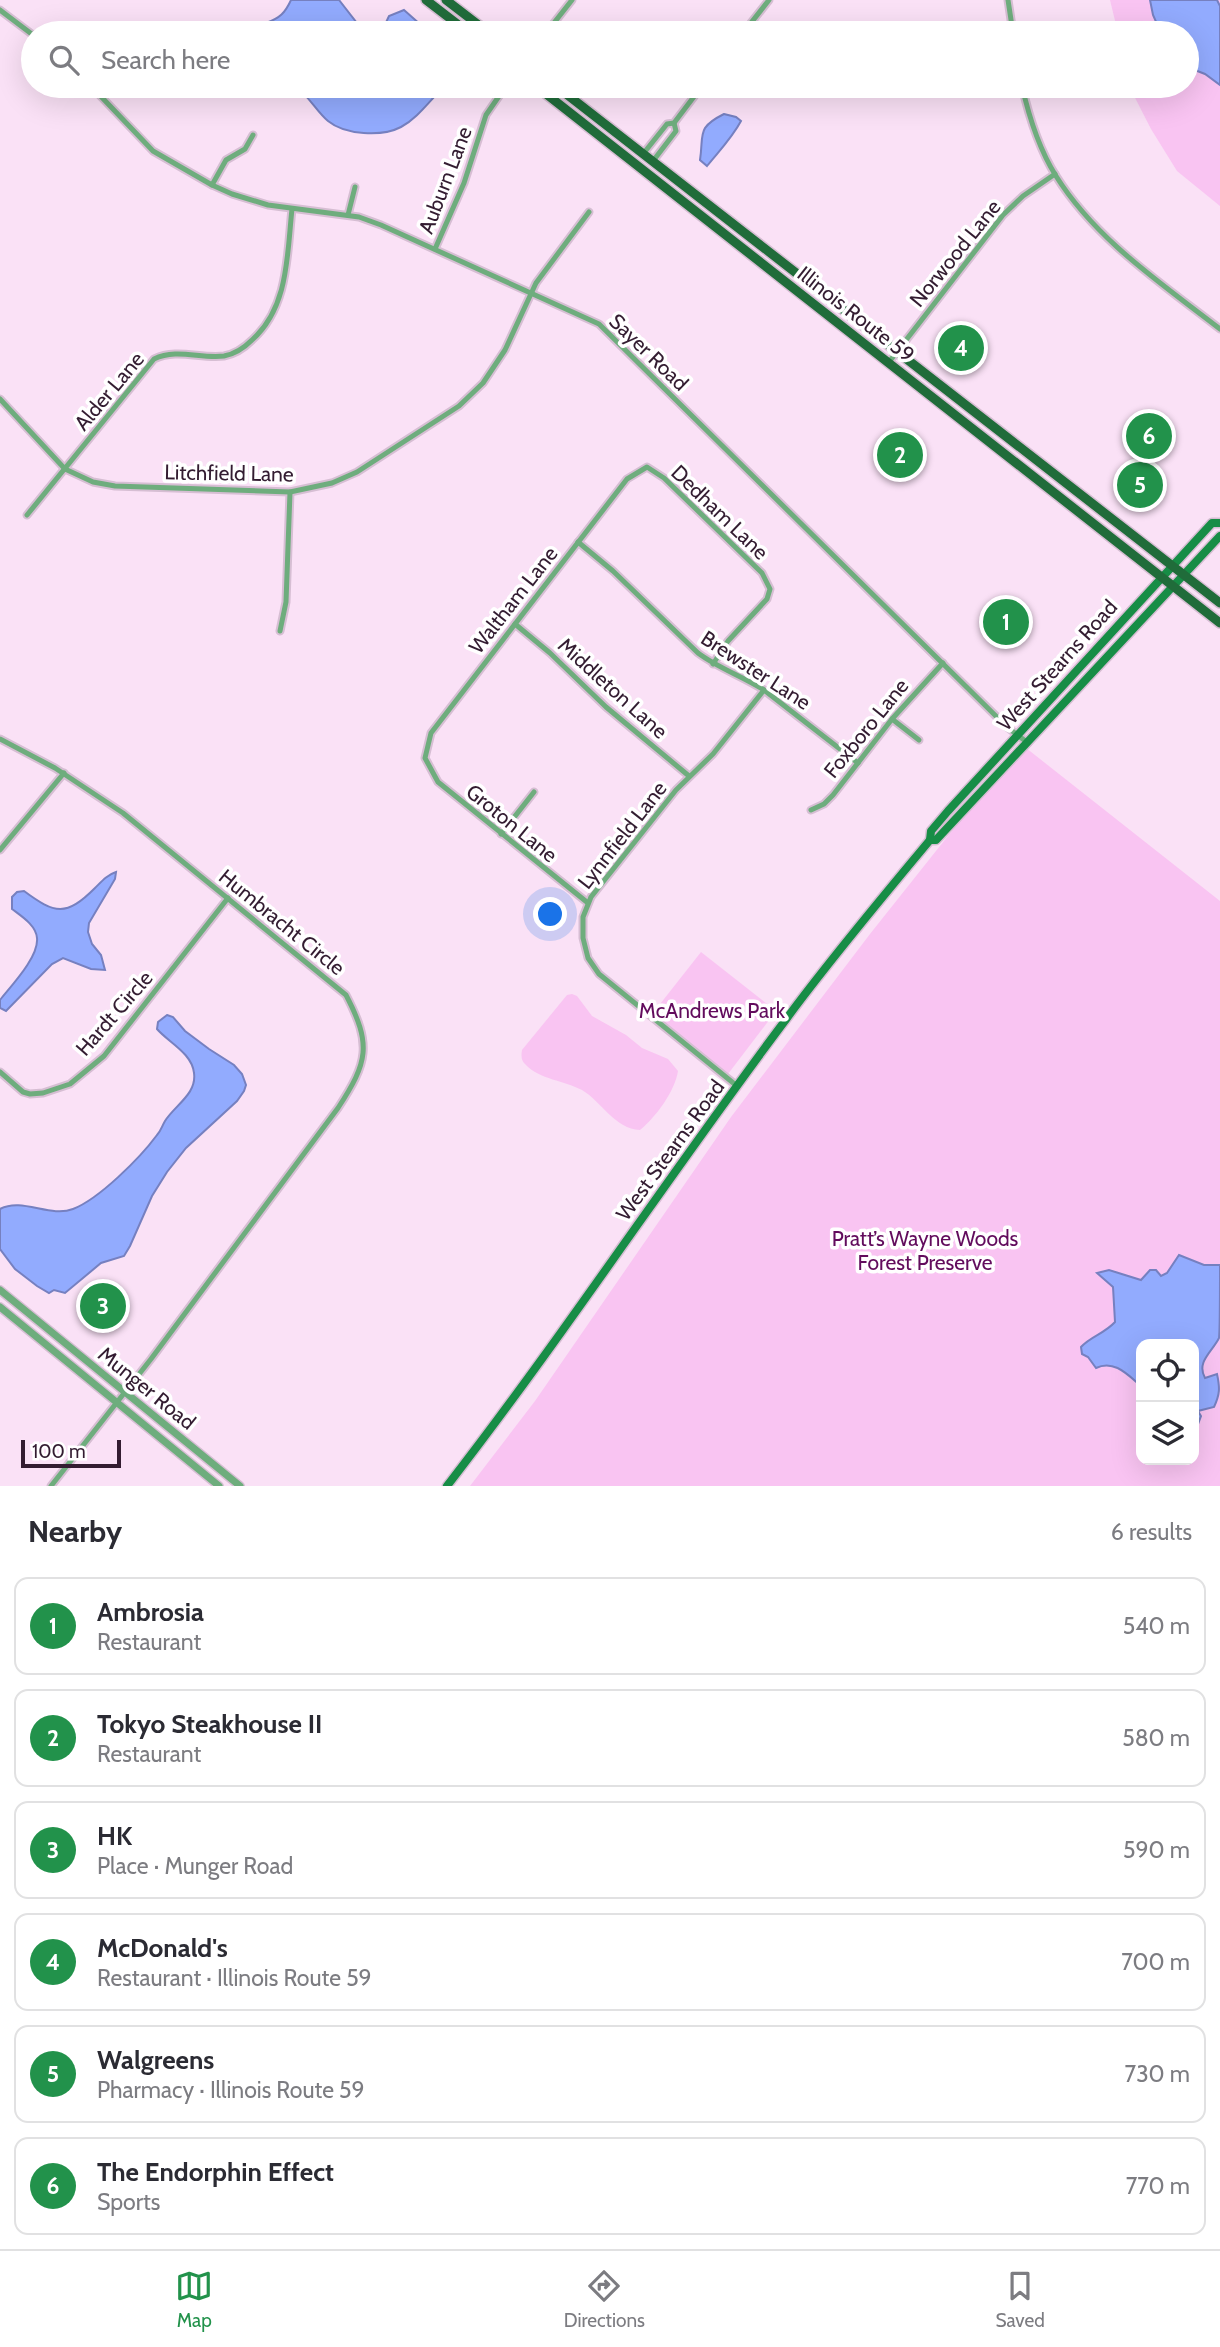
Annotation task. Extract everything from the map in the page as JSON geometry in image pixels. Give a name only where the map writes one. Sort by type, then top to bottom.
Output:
[{"type":"main road","points":[[426,0],[453,21]]},
{"type":"main road","points":[[446,0],[473,21]]},
{"type":"main road","name":"Illinois Route 59","points":[[551,98],[1220,623]]},
{"type":"main road","name":"Illinois Route 59","points":[[571,98],[1220,603]]},
{"type":"main road","name":"West Stearns Road","points":[[447,1486],[533,1372],[737,1086],[814,983],[930,840],[931,831],[1212,523],[1220,523]]},
{"type":"main road","name":"West Stearns Road","points":[[930,840],[936,840],[1220,536]]},
{"type":"street","points":[[555,21],[572,0]]},
{"type":"street","points":[[752,21],[769,0]]},
{"type":"street","points":[[1009,0],[1012,21]]},
{"type":"street","points":[[0,10],[21,26]]},
{"type":"street","name":"Sayer Road","points":[[102,98],[152,151],[212,186],[250,200],[292,209],[348,215],[382,225],[599,324],[943,663],[1028,743]]},
{"type":"street","name":"Auburn Lane","points":[[435,249],[464,183],[486,115],[498,98]]},
{"type":"street","points":[[643,154],[667,124],[674,123],[693,98]]},
{"type":"street","points":[[1026,98],[1034,127],[1055,174],[1080,209],[1102,233],[1220,329]]},
{"type":"street","points":[[653,161],[676,131],[674,123]]},
{"type":"street","points":[[212,186],[226,160],[245,149],[253,135]]},
{"type":"street","name":"Norwood Lane","points":[[889,362],[1003,215],[1023,196],[1055,174]]},
{"type":"street","points":[[348,215],[355,187]]},
{"type":"street","name":"Alder Lane","points":[[27,515],[154,359],[169,353],[224,356],[242,349],[263,331],[282,292],[292,209]]},
{"type":"street","name":"Litchfield Lane","points":[[0,399],[65,469],[93,482],[115,486],[290,492],[332,483],[358,472],[466,399],[483,383],[497,365],[536,283],[589,212]]},
{"type":"street","name":"Dedham Lane","points":[[641,470],[647,467],[664,478],[762,573],[770,589],[767,598],[728,641],[713,664]]},
{"type":"street","name":"Waltham Lane","points":[[425,758],[434,728],[626,479],[641,470]]},
{"type":"street","points":[[280,631],[286,602],[290,492]]},
{"type":"street","name":"Brewster Lane","points":[[578,542],[613,571],[692,648],[713,664],[764,690],[858,762]]},
{"type":"street","name":"Middleton Lane","points":[[514,624],[690,776]]},
{"type":"street","name":"Foxboro Lane","points":[[811,810],[824,804],[833,795],[892,719],[943,663]]},
{"type":"street","name":"Lynnfield Lane","points":[[737,1086],[612,986],[595,969],[588,958],[582,924],[588,903],[600,884],[690,776],[713,754],[764,690]]},
{"type":"street","points":[[892,719],[919,740]]},
{"type":"street","name":"Humbracht Circle","points":[[0,739],[64,773],[125,815],[346,995],[360,1022],[365,1046],[357,1079],[338,1108],[125,1393],[51,1486]]},
{"type":"street","name":"Groton Lane","points":[[425,758],[438,782],[588,903]]},
{"type":"street","points":[[0,850],[64,773]]},
{"type":"street","points":[[501,834],[534,792]]},
{"type":"street","name":"Hardt Circle","points":[[0,1072],[23,1092],[30,1094],[43,1093],[70,1084],[104,1056],[228,898]]},
{"type":"street","name":"Munger Road","points":[[0,1290],[240,1486]]},
{"type":"street","name":"Munger Road","points":[[0,1307],[219,1486]]},
{"type":"green space","points":[[1110,0],[1220,0],[1220,206],[1177,171],[1135,98],[1199,98],[1199,21],[1115,21]]},
{"type":"green space","name":"Pratt’s Wayne Woods Forest Preserve","points":[[1021,744],[1220,901],[1220,1486],[470,1486],[535,1401],[731,1117],[870,934]]},
{"type":"green space","name":"McAndrews Park","points":[[701,952],[776,1011],[728,1074],[653,1013]]},
{"type":"green space","points":[[567,995],[577,996],[592,1016],[626,1035],[642,1048],[668,1059],[678,1071],[664,1103],[640,1130],[623,1125],[582,1090],[538,1074],[523,1062],[522,1050]]},
{"type":"water","points":[[291,0],[339,0],[355,21],[270,21],[287,8]]},
{"type":"water","points":[[1150,0],[1217,0],[1220,6],[1220,85],[1199,72],[1199,21],[1156,21]]},
{"type":"water","points":[[404,10],[416,21],[387,21],[389,16]]},
{"type":"water","points":[[308,98],[433,98],[401,127],[384,132],[364,133],[344,129],[335,126]]},
{"type":"water","points":[[724,114],[741,121],[707,166],[700,160],[703,132],[709,123]]},
{"type":"water","points":[[116,872],[115,879],[89,923],[88,932],[92,944],[101,955],[105,970],[91,969],[63,958],[52,964],[6,1011],[0,1008],[0,1000],[34,954],[37,938],[28,921],[12,909],[12,897],[17,892],[24,891],[52,908],[68,908]]},
{"type":"water","points":[[167,1015],[173,1017],[185,1031],[209,1049],[234,1065],[242,1074],[246,1085],[244,1091],[237,1101],[186,1148],[167,1172],[152,1196],[124,1256],[101,1263],[65,1293],[54,1290],[49,1293],[15,1269],[0,1249],[0,1209],[17,1205],[55,1211],[73,1209],[107,1187],[150,1144],[169,1115],[189,1093],[194,1080],[189,1060],[157,1029],[158,1022]]},
{"type":"water","points":[[1179,1255],[1204,1265],[1220,1265],[1219,1338],[1202,1367],[1205,1378],[1217,1374],[1219,1387],[1214,1407],[1199,1411],[1199,1339],[1136,1339],[1136,1382],[1115,1367],[1109,1365],[1096,1368],[1088,1357],[1082,1354],[1081,1347],[1115,1322],[1113,1287],[1097,1273],[1109,1270],[1141,1280],[1150,1270],[1156,1270],[1161,1276],[1167,1273]]},
{"type":"place","name":"McDonald's","points":[[961,348]]},
{"type":"place","name":"The Endorphin Effect","points":[[1149,436]]},
{"type":"place","name":"Tokyo Steakhouse II","points":[[900,455]]},
{"type":"place","name":"Walgreens","points":[[1140,485]]},
{"type":"place","name":"Ambrosia","points":[[1006,622]]},
{"type":"place","name":"HK","points":[[103,1306]]}]
